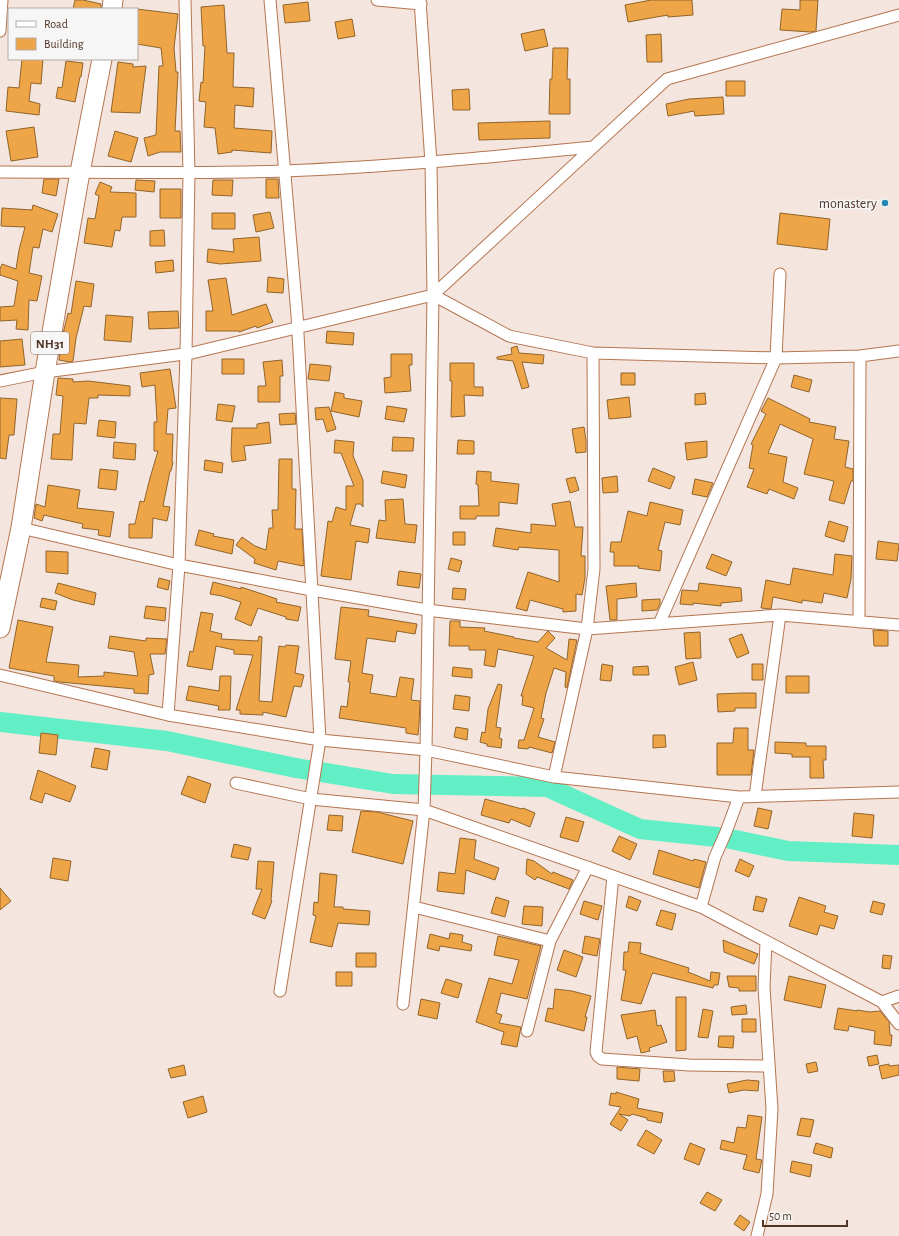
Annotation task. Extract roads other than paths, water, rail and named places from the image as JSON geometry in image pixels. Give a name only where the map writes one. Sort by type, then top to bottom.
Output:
[{"type":"highway","name":"NH31","points":[[0,628],[21,528],[45,372],[80,172],[102,60]]},
{"type":"street","points":[[0,31],[2,0]]},
{"type":"street","points":[[168,715],[179,566],[186,354],[189,173],[185,0]]},
{"type":"street","points":[[270,0],[298,327],[320,740],[280,991]]},
{"type":"street","points":[[377,0],[421,2],[431,163],[433,295],[426,750],[424,810],[403,1004]]},
{"type":"street","points":[[0,381],[45,372],[186,354],[433,295],[667,79],[899,15]]},
{"type":"street","points":[[0,172],[189,173],[284,171],[431,163],[593,147]]},
{"type":"street","points":[[659,624],[776,358],[780,274]]},
{"type":"street","points":[[433,295],[508,336],[593,353],[776,358],[860,356],[899,351]]},
{"type":"street","points":[[554,776],[587,629],[594,569],[593,353]]},
{"type":"street","points":[[859,622],[860,356]]},
{"type":"street","points":[[21,528],[179,566],[312,590],[427,610],[587,629],[780,616],[899,624]]},
{"type":"street","points":[[755,796],[780,616]]},
{"type":"street","points":[[0,675],[168,715],[320,740],[426,750],[554,776],[739,796],[899,792]]},
{"type":"street","points":[[236,783],[311,798],[424,810],[701,907],[882,1002],[899,1024]]},
{"type":"street","points":[[701,907],[715,858],[739,796]]},
{"type":"street","points":[[527,1031],[550,941],[588,867]]},
{"type":"street","points":[[613,876],[596,1052],[598,1056],[602,1059],[689,1065],[769,1066]]},
{"type":"street","points":[[414,907],[550,941]]},
{"type":"street","points":[[757,1236],[767,1194],[772,1109],[764,987],[766,942]]},
{"type":"street","points":[[882,1002],[899,996]]},
{"type":"waterway","points":[[0,722],[167,741],[296,768],[393,784],[547,787],[640,829],[726,838],[788,851],[899,855]]},
{"type":"place","name":"monastery","points":[[885,203]]}]
